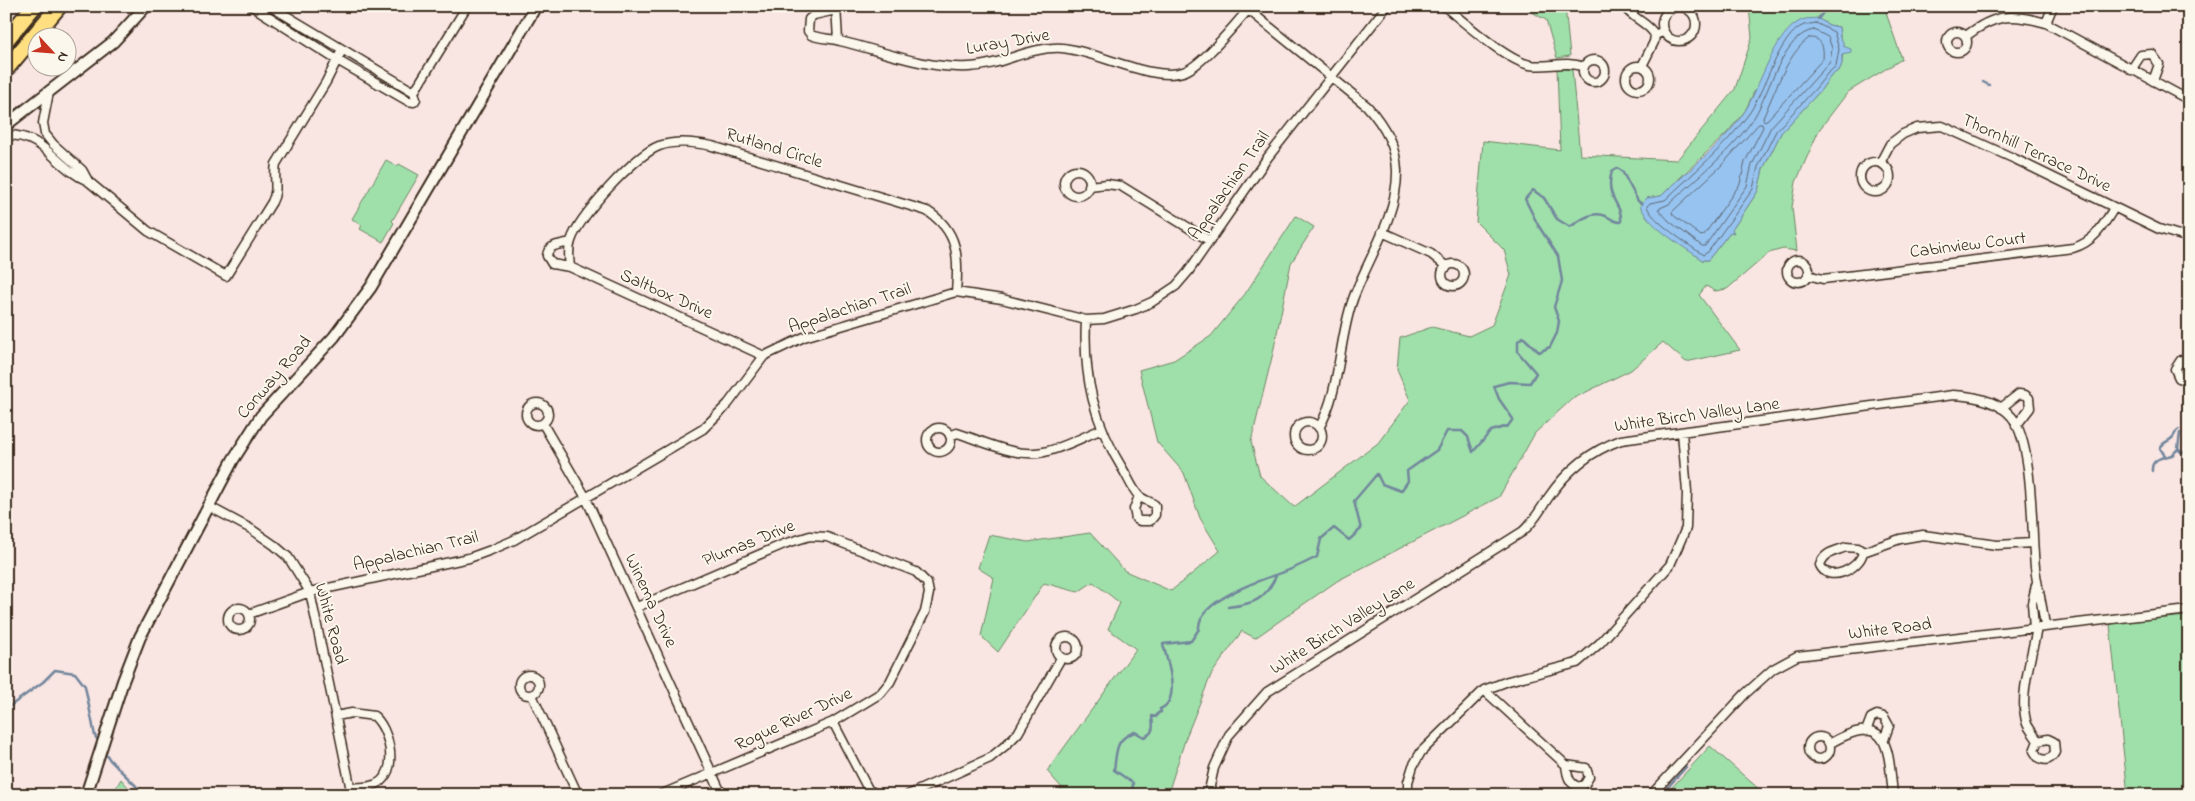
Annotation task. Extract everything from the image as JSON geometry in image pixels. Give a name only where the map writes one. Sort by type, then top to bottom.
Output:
[{"type":"highway","points":[[6,40],[34,6]]},
{"type":"highway","points":[[6,70],[59,6]]},
{"type":"street","points":[[6,125],[113,42],[146,6]]},
{"type":"street","points":[[252,6],[337,60],[411,102],[416,99],[414,92],[270,6]]},
{"type":"street","points":[[414,92],[467,6]]},
{"type":"street","name":"Conway Road","points":[[87,794],[115,706],[140,637],[246,437],[261,416],[334,336],[371,287],[536,6]]},
{"type":"street","name":"Appalachian Trail","points":[[249,614],[310,592],[469,558],[514,540],[585,496],[703,429],[728,404],[764,356],[804,337],[956,292],[1002,299],[1086,320],[1128,312],[1164,294],[1176,286],[1210,241],[1268,157],[1387,6]]},
{"type":"street","points":[[1444,6],[1506,54],[1528,64],[1566,63],[1584,67]]},
{"type":"street","points":[[1624,6],[1630,16],[1651,27],[1655,35],[1654,42],[1642,66]]},
{"type":"street","points":[[2046,24],[2053,6]]},
{"type":"street","points":[[1683,7],[1695,16],[1695,30],[1688,38],[1672,39],[1664,32],[1664,16],[1672,8],[1683,7]]},
{"type":"street","points":[[836,8],[838,40]]},
{"type":"street","name":"Luray Drive","points":[[836,8],[814,15],[809,19],[808,31],[818,38],[838,40],[928,64],[970,67],[992,64],[1031,51],[1062,48],[1090,53],[1158,74],[1173,74],[1184,72],[1198,64],[1246,8]]},
{"type":"street","points":[[1246,8],[1368,106],[1381,121],[1389,135],[1397,170],[1391,209],[1353,300],[1343,338],[1334,391],[1319,428]]},
{"type":"street","points":[[1966,36],[1982,24],[2001,18],[2026,17],[2046,24],[2189,100]]},
{"type":"street","points":[[1655,35],[1664,32]]},
{"type":"street","points":[[6,135],[19,135],[38,143],[78,177],[88,181],[148,231],[226,276],[275,196],[277,190],[274,173],[276,164],[342,50]]},
{"type":"street","points":[[2131,70],[2141,55],[2152,54],[2159,64],[2153,81]]},
{"type":"street","points":[[48,92],[43,123],[45,134],[53,144],[82,170],[88,181]]},
{"type":"street","name":"Thornhill Terrace Drive","points":[[1880,163],[1890,144],[1903,134],[1917,128],[1942,126],[2015,159],[2114,208],[2159,228],[2189,238]]},
{"type":"street","name":"Rutland Circle","points":[[570,267],[570,242],[575,231],[605,192],[642,157],[657,147],[672,143],[700,144],[928,211],[947,228],[953,241],[959,264],[956,292]]},
{"type":"street","name":"Thornhill Terrace Drive","points":[[1880,163],[1888,169],[1890,174],[1889,184],[1881,191],[1871,192],[1863,186],[1861,172],[1866,165],[1880,163]]},
{"type":"street","points":[[1090,186],[1107,184],[1121,186],[1210,241]]},
{"type":"street","name":"Cabinview Court","points":[[1808,274],[1822,279],[2073,248],[2090,241],[2098,233],[2114,208]]},
{"type":"street","points":[[1382,232],[1431,254],[1447,267]]},
{"type":"street","name":"Saltbox Drive","points":[[570,242],[552,247],[547,251],[546,256],[552,264],[570,267],[764,356]]},
{"type":"street","points":[[1086,320],[1084,353],[1087,374],[1102,429],[1111,450],[1138,496]]},
{"type":"street","points":[[2189,360],[2181,360],[2175,369],[2179,378],[2189,380]]},
{"type":"street","points":[[2001,408],[2018,394],[2029,398],[2030,408],[2016,426]]},
{"type":"street","name":"White Birch Valley Lane","points":[[1208,795],[1214,768],[1229,735],[1240,720],[1267,692],[1522,532],[1532,524],[1560,483],[1581,460],[1592,452],[1621,440],[1953,395],[1970,395],[2001,408],[2011,417],[2022,443],[2027,468],[2037,583],[2043,602],[2025,694],[2025,714],[2028,725],[2038,741]]},
{"type":"street","name":"Winema Drive","points":[[544,424],[585,496],[722,795]]},
{"type":"street","points":[[950,436],[957,434],[1004,449],[1034,453],[1044,452],[1102,429]]},
{"type":"street","points":[[1408,795],[1410,774],[1420,752],[1484,690],[1508,681],[1577,663],[1600,643],[1670,565],[1686,528],[1687,492],[1682,432]]},
{"type":"street","name":"White Road","points":[[208,506],[251,529],[274,545],[288,558],[310,592],[351,791]]},
{"type":"street","points":[[2189,521],[2187,526],[2189,533]]},
{"type":"street","name":"Plumas Drive","points":[[637,607],[784,544],[810,536],[835,540],[907,568],[916,572],[927,584]]},
{"type":"street","points":[[1864,552],[1858,548],[1846,547],[1827,554],[1822,558],[1820,565],[1822,571],[1829,575],[1835,574],[1856,565],[1864,552],[1900,539],[1923,536],[1997,545],[2033,543]]},
{"type":"street","name":"Rogue River Drive","points":[[660,795],[833,722],[882,694],[926,612],[929,593],[927,584]]},
{"type":"street","name":"White Road","points":[[1651,795],[1745,694],[1768,673],[1786,661],[1808,654],[2189,610]]},
{"type":"street","points":[[908,795],[990,758],[1006,745],[1018,733],[1061,658]]},
{"type":"street","points":[[1484,690],[1566,765]]},
{"type":"street","points":[[532,695],[578,795]]},
{"type":"street","points":[[336,716],[352,713],[374,716],[385,728],[389,742],[388,767],[382,780],[370,786],[351,791]]},
{"type":"street","points":[[1866,731],[1871,718],[1877,715],[1884,717],[1889,726],[1884,740]]},
{"type":"street","points":[[833,722],[868,789],[876,795]]},
{"type":"street","points":[[1829,744],[1846,736],[1866,731],[1877,734],[1884,740],[1888,753],[1893,795]]},
{"type":"green space","points":[[1521,6],[1565,6],[1570,56],[1557,58],[1546,20]]},
{"type":"green space","points":[[1749,6],[1897,6],[1886,13],[1902,59],[1848,92],[1819,130],[1796,182],[1792,207],[1797,251],[1783,249],[1769,253],[1727,289],[1715,291],[1706,286],[1699,295],[1740,350],[1686,362],[1663,342],[1631,370],[1572,399],[1535,433],[1499,497],[1337,581],[1255,638],[1242,631],[1211,675],[1186,737],[1168,793],[1165,795],[1056,795],[1062,788],[1047,771],[1136,649],[1108,629],[1120,603],[1093,582],[1078,592],[1044,583],[998,652],[981,636],[994,578],[978,568],[989,535],[1028,542],[1090,533],[1125,571],[1171,591],[1220,551],[1200,518],[1184,473],[1157,442],[1139,370],[1174,360],[1211,336],[1245,294],[1296,216],[1314,227],[1291,263],[1273,353],[1251,442],[1260,476],[1294,507],[1378,443],[1410,400],[1397,370],[1400,338],[1432,327],[1469,336],[1492,325],[1511,275],[1504,250],[1476,222],[1483,141],[1560,150],[1557,68],[1572,70],[1580,155],[1677,160],[1735,89],[1752,38]],"holes":[[[1817,18],[1829,25],[1839,27],[1843,54],[1840,69],[1830,77],[1821,90],[1781,133],[1763,169],[1758,191],[1732,230],[1734,232],[1731,231],[1708,260],[1702,260],[1662,230],[1647,198],[1661,196],[1727,133],[1745,111],[1754,92]]]},
{"type":"green space","points":[[386,160],[397,166],[399,164],[419,175],[392,221],[394,223],[383,242],[360,229],[362,225],[352,219]]},
{"type":"green space","points":[[2189,616],[2189,795],[2128,795],[2110,625],[2116,622]]},
{"type":"green space","points":[[1710,746],[1760,790],[1767,795],[1665,795]]},
{"type":"green space","points":[[121,779],[135,795],[112,795]]},
{"type":"water","points":[[1817,18],[1829,25],[1839,27],[1843,46],[1851,49],[1851,53],[1842,55],[1840,69],[1830,77],[1821,90],[1781,133],[1763,169],[1758,191],[1732,230],[1734,233],[1730,232],[1708,260],[1702,260],[1659,229],[1640,206],[1647,198],[1661,196],[1727,134],[1751,101],[1769,61],[1783,36],[1792,26],[1802,20]]},
{"type":"waterway","points":[[1818,19],[1831,6]]},
{"type":"waterway","points":[[1983,82],[1989,85]]},
{"type":"waterway","points":[[1132,795],[1133,783],[1114,770],[1116,752],[1120,742],[1128,735],[1135,732],[1144,737],[1148,735],[1152,731],[1152,716],[1156,717],[1161,712],[1160,709],[1167,704],[1172,689],[1170,670],[1163,644],[1191,641],[1199,629],[1201,619],[1208,609],[1219,601],[1245,586],[1290,570],[1317,557],[1321,539],[1334,528],[1349,540],[1361,529],[1354,501],[1377,474],[1382,484],[1401,491],[1408,481],[1407,471],[1437,450],[1447,431],[1462,431],[1468,437],[1473,452],[1491,431],[1508,426],[1513,419],[1499,399],[1494,386],[1509,382],[1530,383],[1536,373],[1518,352],[1518,341],[1523,337],[1539,352],[1550,347],[1557,333],[1559,321],[1554,307],[1562,281],[1558,256],[1538,225],[1525,199],[1533,190],[1544,198],[1557,219],[1570,227],[1586,217],[1598,214],[1616,222],[1621,222],[1621,216],[1610,188],[1612,171],[1617,168],[1622,171],[1638,201],[1642,204]]},
{"type":"waterway","points":[[2165,456],[2160,448],[2179,429]]},
{"type":"waterway","points":[[2180,433],[2178,449],[2181,452],[2189,453]]},
{"type":"waterway","points":[[2152,471],[2155,461],[2172,455],[2178,449]]},
{"type":"waterway","points":[[1228,607],[1252,602],[1263,596],[1276,576]]},
{"type":"waterway","points":[[6,709],[43,682],[55,670],[75,673],[85,686],[95,736],[99,742]]},
{"type":"waterway","points":[[104,751],[110,760],[145,795]]},
{"type":"waterway","points":[[1661,795],[1686,767]]}]
